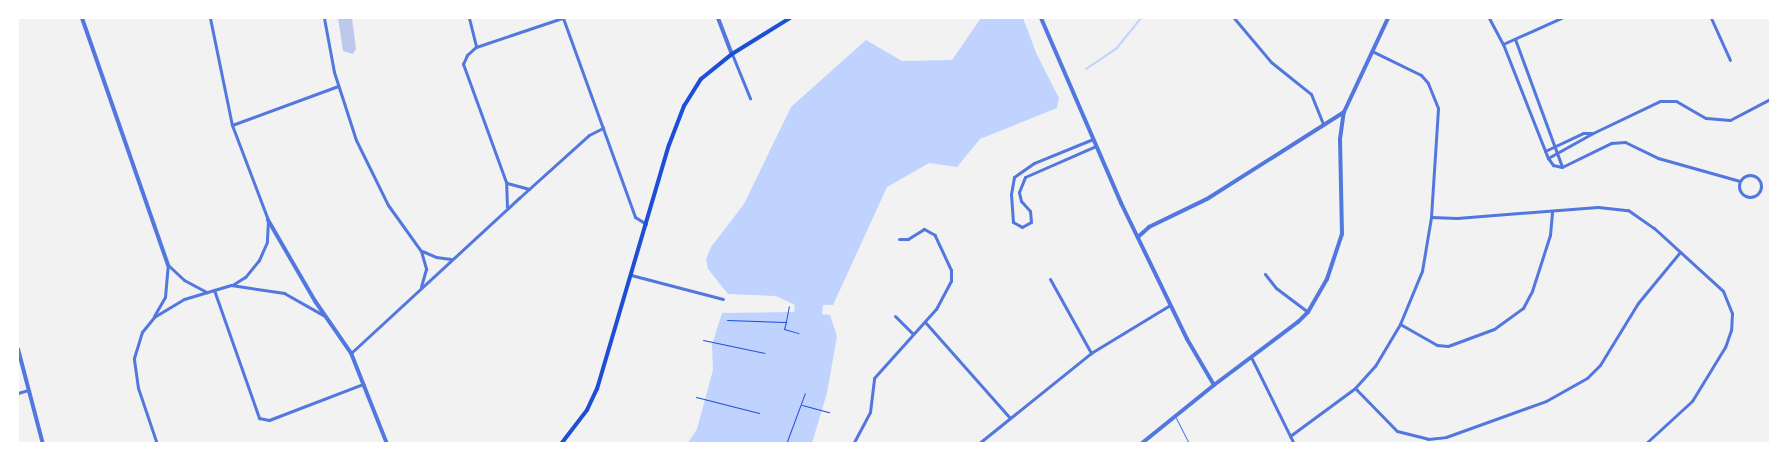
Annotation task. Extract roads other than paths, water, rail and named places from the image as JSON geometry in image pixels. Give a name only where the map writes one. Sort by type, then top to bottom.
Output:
[{"type":"main road","points":[[561,444],[587,410],[597,389],[669,145],[684,106],[701,79],[732,54],[790,18]]},
{"type":"street","points":[[82,18],[168,265],[165,297],[154,317],[142,332],[134,358],[138,388],[156,444]]},
{"type":"street","points":[[210,18],[232,124],[268,220],[323,315],[352,353],[387,444]]},
{"type":"street","points":[[324,18],[338,86],[356,140],[388,205],[421,250],[426,269],[420,288]]},
{"type":"street","points":[[469,18],[476,47]]},
{"type":"street","points":[[506,209],[506,182],[464,73],[466,56],[476,47],[562,18],[635,217],[646,224]]},
{"type":"street","points":[[718,18],[750,98]]},
{"type":"street","points":[[1041,18],[1096,146],[1170,305],[1214,385]]},
{"type":"street","points":[[1234,18],[1271,62],[1311,94],[1323,123]]},
{"type":"street","points":[[1141,444],[1214,385],[1280,339],[1308,312],[1327,279],[1342,234],[1340,139],[1344,112],[1388,18]]},
{"type":"street","points":[[1488,18],[1503,44],[1545,151],[1553,165],[1562,167],[1611,143],[1625,142],[1658,158],[1740,181]]},
{"type":"street","points":[[1503,44],[1561,18]]},
{"type":"street","points":[[1711,18],[1730,60]]},
{"type":"street","points":[[1515,39],[1562,167]]},
{"type":"street","points":[[1290,436],[1355,388],[1381,358],[1400,324],[1422,271],[1430,217],[1438,123],[1435,96],[1421,76],[1372,51]]},
{"type":"street","points":[[232,124],[338,86]]},
{"type":"street","points":[[1548,158],[1593,133],[1669,99],[1706,118],[1719,120],[1739,118],[1770,99]]},
{"type":"street","points":[[1138,237],[1149,227],[1207,199],[1323,123],[1344,112]]},
{"type":"street","points":[[352,353],[506,209],[589,135],[603,128]]},
{"type":"street","points":[[1545,151],[1583,133],[1593,133]]},
{"type":"street","points":[[1093,139],[1034,163],[1014,177],[1011,194],[1013,222],[1022,227],[1031,222],[1030,211],[1021,201],[1019,192],[1025,177],[1096,146]]},
{"type":"street","points":[[1748,175],[1758,178],[1759,192],[1752,197],[1744,195],[1740,181],[1748,175]]},
{"type":"street","points":[[506,182],[529,189]]},
{"type":"street","points":[[1430,217],[1457,218],[1598,207],[1628,210],[1680,252],[1723,291],[1730,301],[1731,330],[1725,347],[1692,401],[1646,444]]},
{"type":"street","points":[[1400,324],[1437,345],[1448,346],[1494,329],[1523,308],[1532,292],[1550,235],[1552,211]]},
{"type":"street","points":[[154,317],[184,299],[231,285],[245,277],[258,260],[267,242],[268,220]]},
{"type":"street","points":[[853,444],[867,422],[874,378],[925,322],[946,295],[951,270],[935,235],[924,229],[908,239],[899,239]]},
{"type":"street","points":[[421,250],[436,257],[452,259]]},
{"type":"street","points":[[1355,388],[1397,431],[1428,439],[1446,437],[1546,401],[1587,378],[1600,365],[1638,303],[1680,252]]},
{"type":"street","points":[[168,265],[184,280],[207,292]]},
{"type":"street","points":[[1265,274],[1276,288],[1308,312]]},
{"type":"street","points":[[631,275],[723,299]]},
{"type":"street","points":[[1050,279],[1091,353]]},
{"type":"street","points":[[231,285],[284,293],[323,315]]},
{"type":"street","points":[[214,290],[256,415],[265,420],[364,383]]},
{"type":"street","points":[[978,444],[1009,417],[1091,353],[1170,305]]},
{"type":"street","points":[[895,316],[913,334]]},
{"type":"street","points":[[925,322],[1009,417]]},
{"type":"street","points":[[18,349],[43,444]]},
{"type":"street","points":[[1252,359],[1294,444]]},
{"type":"street","points":[[18,393],[28,390]]},
{"type":"lane","points":[[1175,416],[1189,443],[1193,444]]},
{"type":"water","points":[[981,18],[1023,18],[1037,55],[1059,98],[1057,108],[980,139],[957,167],[929,163],[887,187],[833,305],[823,305],[822,314],[830,315],[837,336],[827,393],[812,443],[687,444],[697,429],[713,370],[712,345],[722,313],[794,312],[795,305],[776,296],[728,294],[708,269],[706,259],[711,247],[744,204],[791,107],[866,40],[902,61],[952,60]]},
{"type":"waterway","points":[[1086,69],[1116,49],[1141,18]]}]
